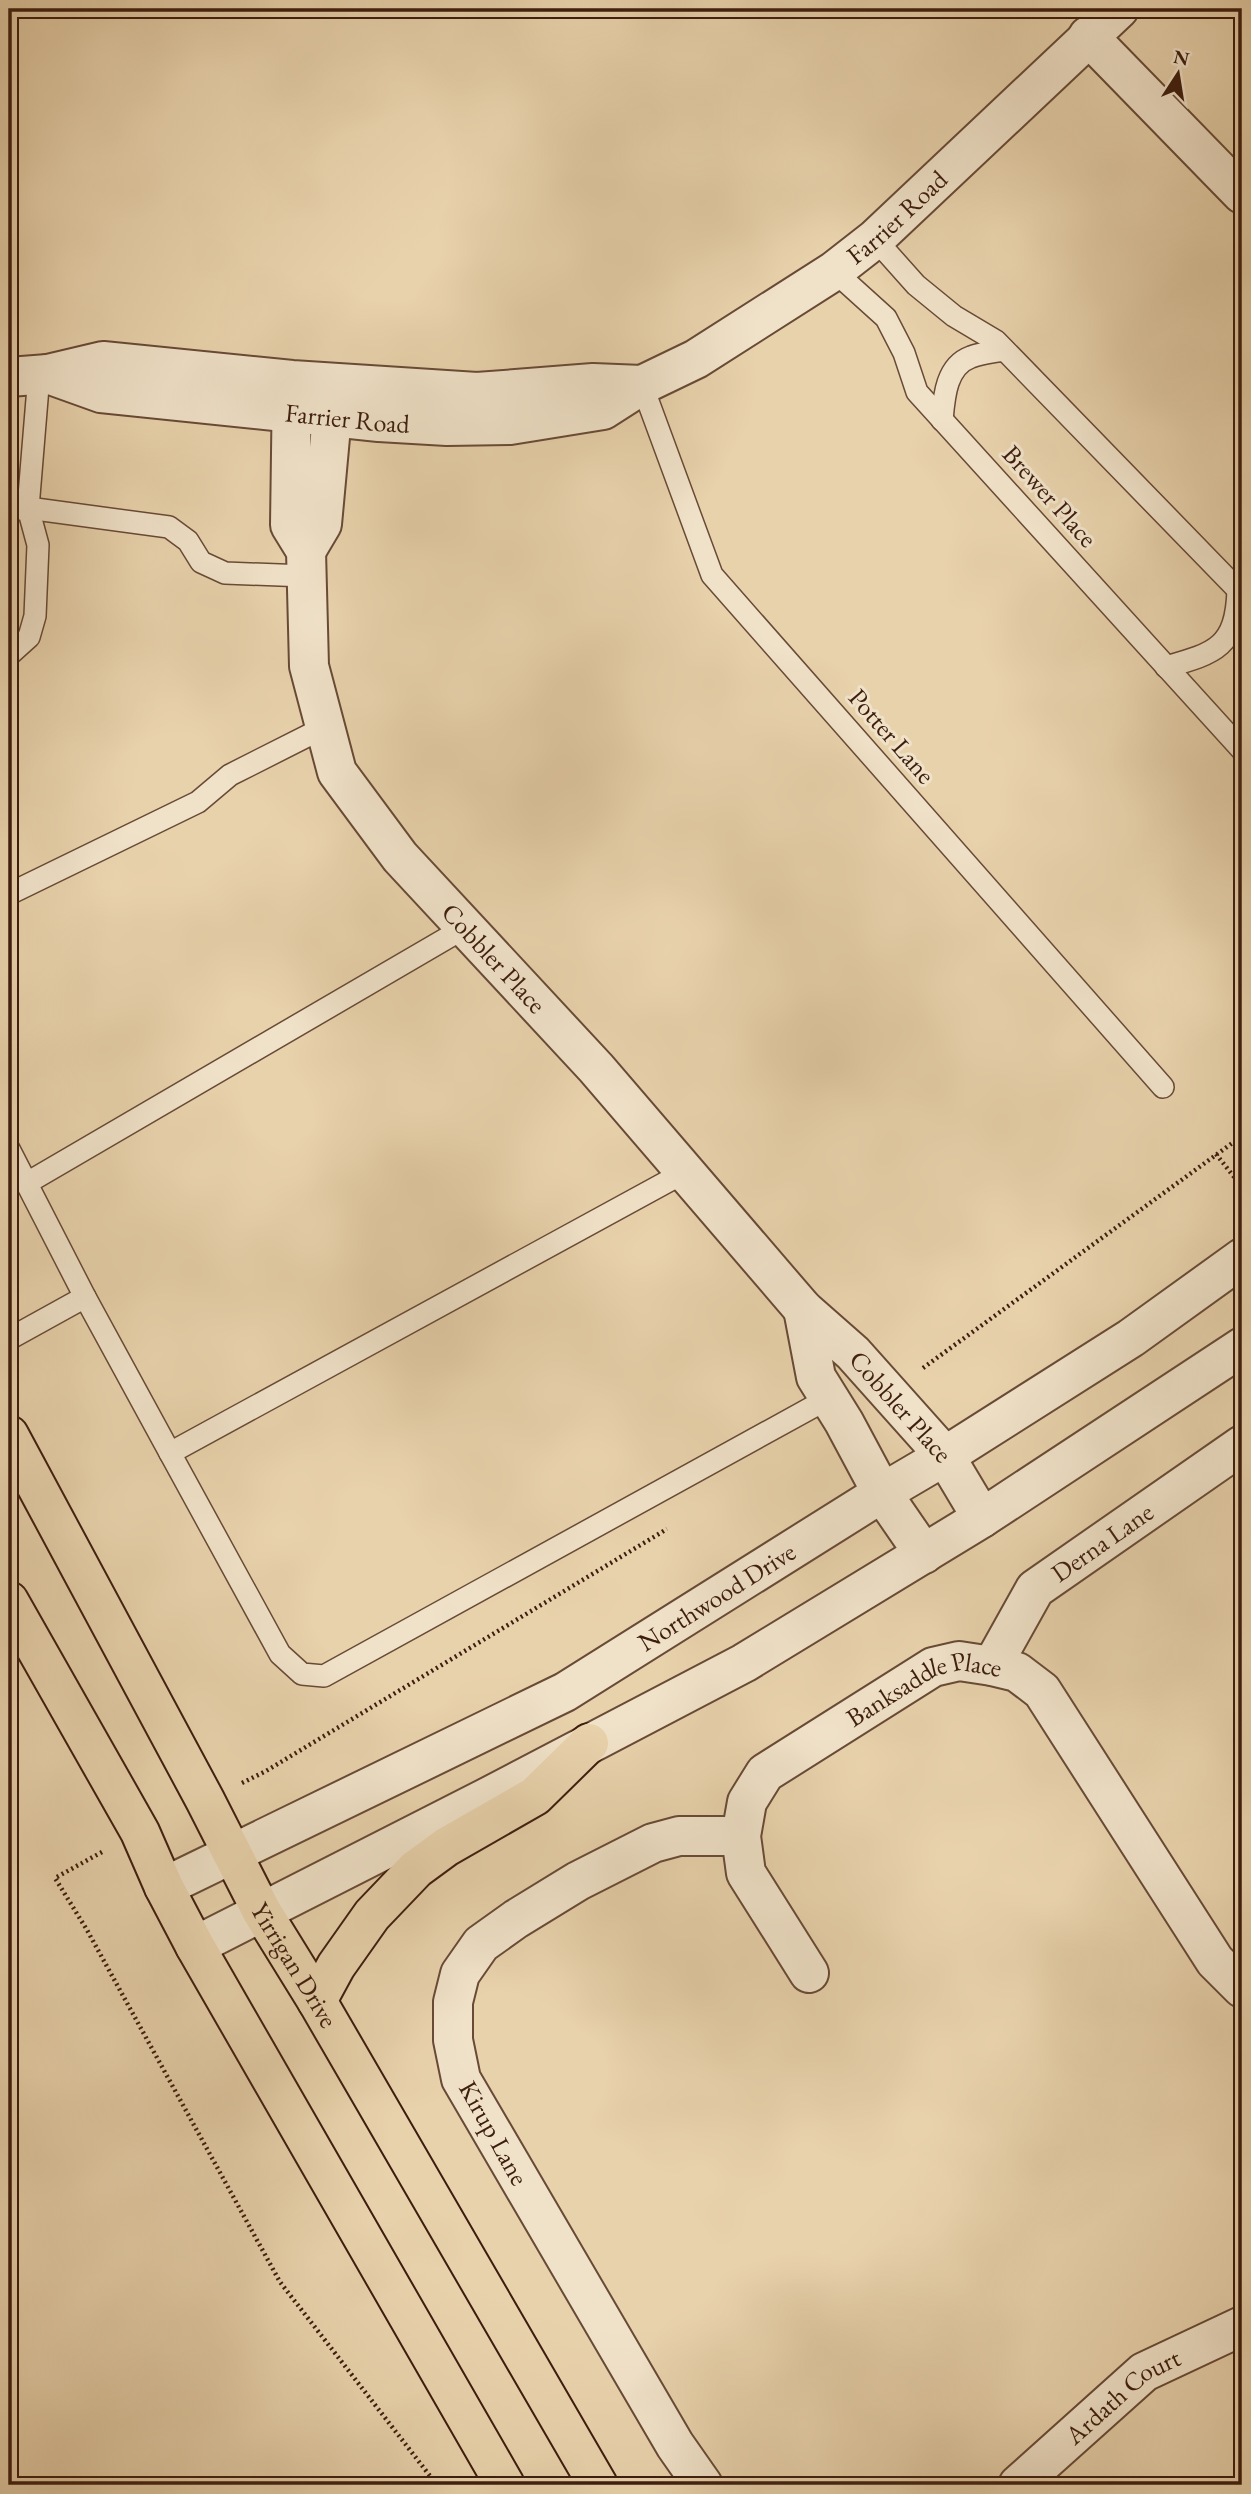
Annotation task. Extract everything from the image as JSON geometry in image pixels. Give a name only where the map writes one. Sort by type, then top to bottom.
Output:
[{"type":"main road","name":"Yirrigan Drive","points":[[9,1435],[262,1912],[317,2001],[598,2485]]},
{"type":"main road","points":[[9,1601],[140,1832],[164,1887],[195,1946],[505,2485]]},
{"type":"main road","points":[[317,2001],[336,1966],[372,1915],[416,1869],[446,1847],[535,1796],[589,1743]]},
{"type":"street","name":"Farrier Road","points":[[32,375],[103,361],[293,397],[334,400],[593,383],[642,385],[696,359],[834,271],[875,239],[1119,9]]},
{"type":"street","points":[[1088,36],[1242,194]]},
{"type":"street","name":"Cobbler Place","points":[[293,397],[290,525],[306,563],[309,666],[337,772],[400,857],[596,1068],[803,1309],[853,1353],[945,1457],[982,1518]]},
{"type":"street","points":[[306,563],[323,523],[334,400]]},
{"type":"street","name":"Northwood Drive","points":[[164,1887],[565,1692],[882,1493],[945,1457],[1131,1338],[1242,1258]]},
{"type":"street","name":"Cobbler Place","points":[[803,1309],[816,1377],[882,1493],[924,1554]]},
{"type":"street","points":[[195,1946],[744,1663],[982,1518],[1242,1347]]},
{"type":"street","name":"Derna Lane","points":[[992,1666],[1035,1589],[1242,1445]]},
{"type":"street","name":"Banksaddle Place","points":[[809,1973],[746,1873],[741,1836],[747,1802],[765,1773],[933,1667],[959,1661],[1017,1672],[1042,1691],[1215,1961],[1242,1988]]},
{"type":"street","name":"Kirup Lane","points":[[703,2485],[675,2445],[461,2079],[453,2040],[453,2002],[460,1974],[481,1944],[578,1881],[653,1843],[679,1836],[741,1836]]},
{"type":"street","name":"Ardath Court","points":[[1018,2485],[1144,2372],[1242,2326]]},
{"type":"lane","points":[[875,239],[916,285],[954,316],[996,341],[1240,592],[1229,634],[1218,649],[1199,658],[1166,667]]},
{"type":"lane","name":"Brewer Place","points":[[834,271],[886,318],[904,353],[917,392],[1242,750]]},
{"type":"lane","points":[[942,420],[945,394],[952,372],[968,357],[1004,350]]},
{"type":"lane","points":[[9,655],[29,637],[36,616],[38,545],[18,509],[32,375]]},
{"type":"lane","name":"Potter Lane","points":[[642,385],[712,575],[1163,1087]]},
{"type":"lane","points":[[18,509],[169,527],[188,541],[201,562],[225,573],[306,563]]},
{"type":"lane","points":[[9,894],[198,802],[230,775],[325,727]]},
{"type":"lane","points":[[27,1184],[466,927]]},
{"type":"lane","points":[[9,1149],[85,1297],[280,1654],[302,1674],[324,1675],[829,1398]]},
{"type":"lane","points":[[170,1452],[685,1171]]},
{"type":"lane","points":[[9,1339],[85,1297]]},
{"type":"path","points":[[1216,1154],[1242,1187]]}]
